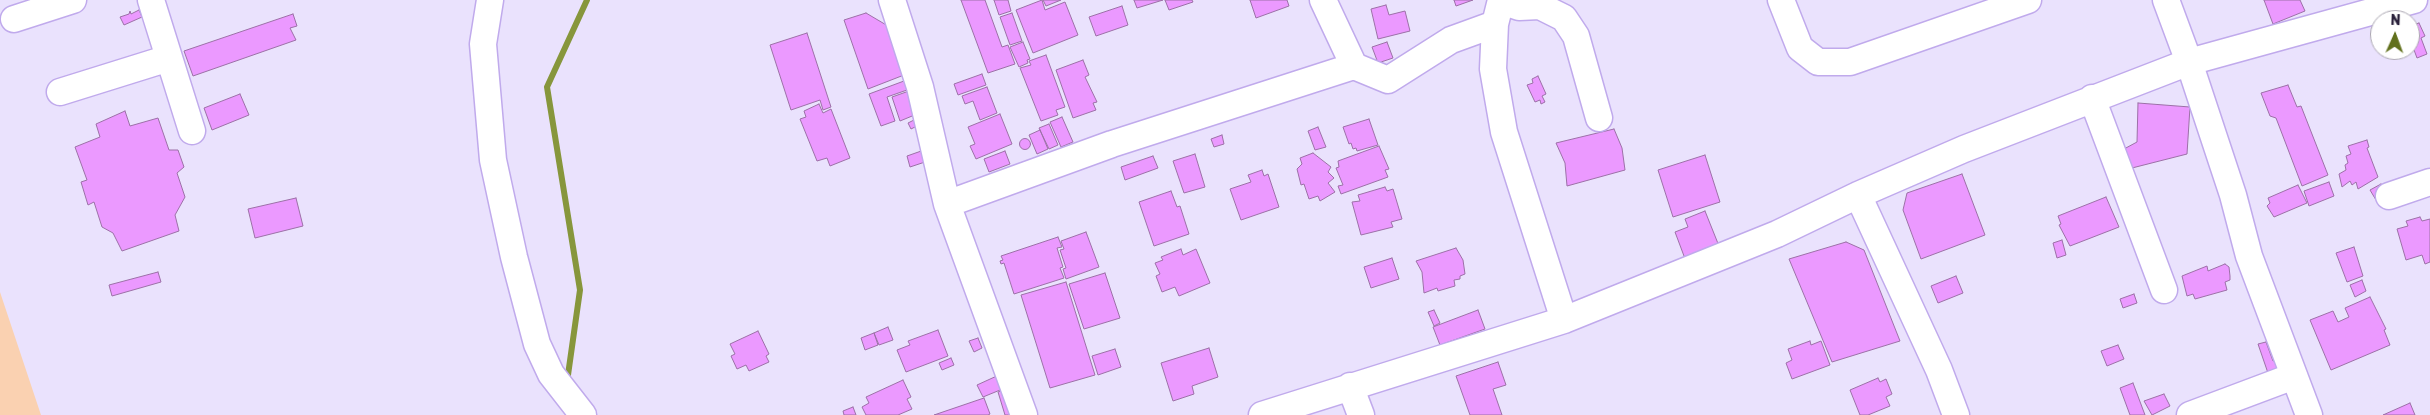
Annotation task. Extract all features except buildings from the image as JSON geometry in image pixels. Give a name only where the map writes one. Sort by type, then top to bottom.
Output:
[{"type":"street","points":[[14,19],[74,0]]},
{"type":"street","points":[[151,0],[192,131]]},
{"type":"street","points":[[490,0],[484,44],[493,160],[514,257],[537,344],[551,374],[583,415]]},
{"type":"street","points":[[892,0],[920,87],[947,204],[1024,415]]},
{"type":"street","points":[[1324,0],[1354,66]]},
{"type":"street","points":[[1781,0],[1800,48],[1818,62],[1850,62],[1977,8],[2028,0]]},
{"type":"street","points":[[2166,0],[2189,62],[2232,195],[2248,256],[2308,415]]},
{"type":"street","points":[[1262,415],[1564,320],[1777,234],[1858,195],[2092,98],[2189,62],[2414,0]]},
{"type":"street","points":[[947,204],[1112,144],[1354,66],[1388,80],[1499,8],[1540,6],[1564,18],[1576,36],[1599,118]]},
{"type":"street","points":[[1499,8],[1493,69],[1504,132],[1564,320]]},
{"type":"street","points":[[60,92],[169,58]]},
{"type":"street","points":[[2092,98],[2164,290]]},
{"type":"street","points":[[2390,196],[2430,182]]},
{"type":"street","points":[[1858,195],[1939,370],[1956,415]]},
{"type":"street","points":[[2190,415],[2294,376]]},
{"type":"street","points":[[1350,386],[1361,415]]},
{"type":"shaded area","points":[[0,292],[41,415],[0,415]]},
{"type":"waterway","points":[[567,382],[580,290],[547,87],[587,0]]}]
